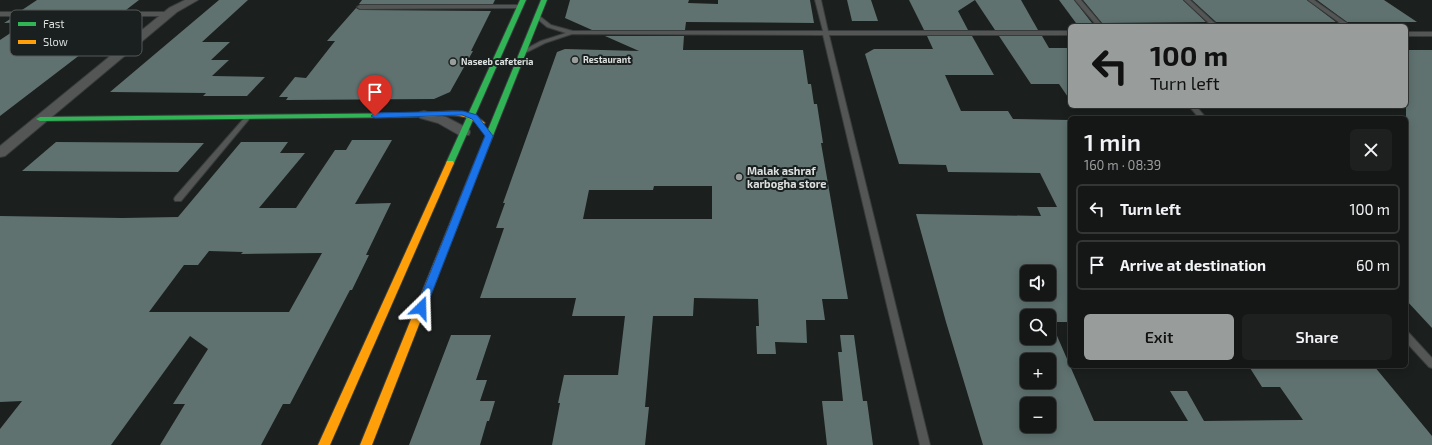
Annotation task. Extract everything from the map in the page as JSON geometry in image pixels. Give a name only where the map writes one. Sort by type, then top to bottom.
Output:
[{"type":"main road","points":[[366,445],[544,0]]},
{"type":"main road","points":[[324,445],[478,98],[522,3]]},
{"type":"main road","points":[[423,115],[466,104],[478,98]]},
{"type":"main road","points":[[40,119],[423,115],[454,113],[471,115],[480,122],[489,136]]},
{"type":"street","points":[[142,34],[173,8],[194,0]]},
{"type":"street","points":[[0,153],[115,56]]},
{"type":"street","points":[[423,115],[442,120],[464,132]]},
{"type":"lane","points":[[818,0],[925,445]]},
{"type":"lane","points":[[1078,0],[1098,24]]},
{"type":"lane","points":[[1186,0],[1213,24]]},
{"type":"lane","points":[[1311,0],[1345,24]]},
{"type":"lane","points":[[360,7],[522,3]]},
{"type":"lane","points":[[115,10],[173,8]]},
{"type":"lane","points":[[0,14],[10,14]]},
{"type":"lane","points":[[537,16],[549,26],[573,33]]},
{"type":"lane","points":[[524,51],[547,40],[573,33],[1068,34]]},
{"type":"lane","points":[[1408,34],[1432,34]]},
{"type":"lane","points":[[1421,34],[1432,42]]},
{"type":"lane","points":[[1194,108],[1201,116]]},
{"type":"lane","points":[[178,199],[248,117]]},
{"type":"lane","points":[[1408,338],[1432,364]]},
{"type":"building","points":[[37,0],[139,0],[126,10],[22,10]]},
{"type":"building","points":[[219,0],[248,0],[202,42],[230,42],[211,60],[229,60],[212,76],[265,77],[247,96],[203,96],[206,93],[110,92]]},
{"type":"building","points":[[362,0],[495,0],[493,4],[359,4]]},
{"type":"building","points":[[570,0],[689,0],[688,3],[718,4],[718,0],[810,0],[814,23],[686,22],[685,30],[592,30],[565,18]]},
{"type":"building","points":[[847,0],[871,0],[878,21],[852,21]]},
{"type":"building","points":[[909,0],[975,0],[958,11],[968,30],[924,30]]},
{"type":"building","points":[[975,0],[1021,0],[1038,30],[995,30]]},
{"type":"building","points":[[1059,0],[1074,0],[1092,23],[1076,23]]},
{"type":"building","points":[[1083,0],[1183,0],[1206,22],[1102,23]]},
{"type":"building","points":[[1192,0],[1307,0],[1336,22],[1216,22]]},
{"type":"building","points":[[1317,0],[1384,0],[1417,22],[1347,22]]},
{"type":"building","points":[[356,8],[360,10],[491,11],[471,51],[473,51],[450,92],[434,99],[286,100],[288,97],[279,97],[295,77],[306,78],[335,41],[327,41]]},
{"type":"building","points":[[10,19],[10,23],[4,23]]},
{"type":"building","points":[[10,33],[10,56],[78,56],[0,116],[0,40]]},
{"type":"building","points":[[605,36],[684,36],[683,50],[803,50],[808,84],[811,84],[814,104],[817,104],[823,143],[821,143],[848,299],[822,299],[825,320],[806,320],[807,343],[775,342],[776,354],[757,354],[756,326],[759,326],[758,299],[694,298],[693,316],[653,316],[645,407],[649,407],[645,445],[552,445],[564,375],[618,375],[625,316],[572,316],[576,298],[480,298],[504,228],[496,228],[505,203],[503,203],[557,52],[565,49],[639,51]],"holes":[[[654,186],[712,186],[712,219],[583,219],[589,190],[653,190]]]},
{"type":"building","points":[[927,36],[972,36],[994,75],[945,75],[961,111],[1008,111],[1013,119],[1068,120],[1068,322],[1056,322],[1056,309],[1020,309],[1020,345],[1056,345],[1056,334],[1068,361],[1068,368],[1071,368],[1094,421],[1188,421],[1170,391],[1187,391],[1204,421],[1303,420],[1280,387],[1262,387],[1250,368],[1376,368],[1432,436],[1432,445],[983,445],[946,322],[916,214],[1041,216],[1037,207],[1057,207],[1040,173],[948,172],[946,165],[899,164],[865,54],[874,49],[933,49]]},
{"type":"building","points":[[999,36],[1042,36],[1049,48],[1068,48],[1068,97],[1059,84],[1031,84]]},
{"type":"building","points":[[1408,50],[1432,50],[1432,328],[1408,302],[1408,116],[1406,116],[1406,108],[1408,108]]},
{"type":"building","points":[[352,140],[392,140],[355,204],[391,203],[366,255],[369,255],[352,290],[350,290],[290,404],[283,404],[261,445],[160,445],[185,404],[173,404],[208,349],[190,336],[111,445],[0,445],[0,429],[22,401],[0,402],[0,216],[122,218],[178,217],[241,142],[288,142],[280,153],[305,153],[259,208],[296,208],[335,150],[346,150]],"holes":[[[209,251],[243,252],[241,254],[322,253],[289,312],[149,312],[184,265],[198,265]]]},
{"type":"building","points":[[56,142],[204,143],[178,172],[22,171]]},
{"type":"building","points":[[451,335],[491,335],[476,380],[487,380],[480,401],[495,401],[480,445],[409,445]]},
{"type":"building","points":[[840,335],[854,335],[863,401],[867,401],[873,445],[827,445],[822,401],[843,401],[838,352],[842,352]]},
{"type":"traffic: fast","points":[[450,163],[523,0]]},
{"type":"traffic: fast","points":[[473,176],[544,0]]},
{"type":"traffic: fast","points":[[40,119],[420,115]]},
{"type":"traffic: slow","points":[[420,115],[460,113],[474,118],[481,123]]},
{"type":"traffic: slow","points":[[324,445],[450,163]]},
{"type":"traffic: slow","points":[[366,445],[473,176]]},
{"type":"place","name":"Restaurant","points":[[575,60]]},
{"type":"place","name":"Naseeb cafeteria","points":[[453,62]]},
{"type":"place","name":"Malak ashraf karbogha store","points":[[739,177]]},
{"type":"route","points":[[375,116],[463,113],[475,117],[489,136],[421,308]]}]
